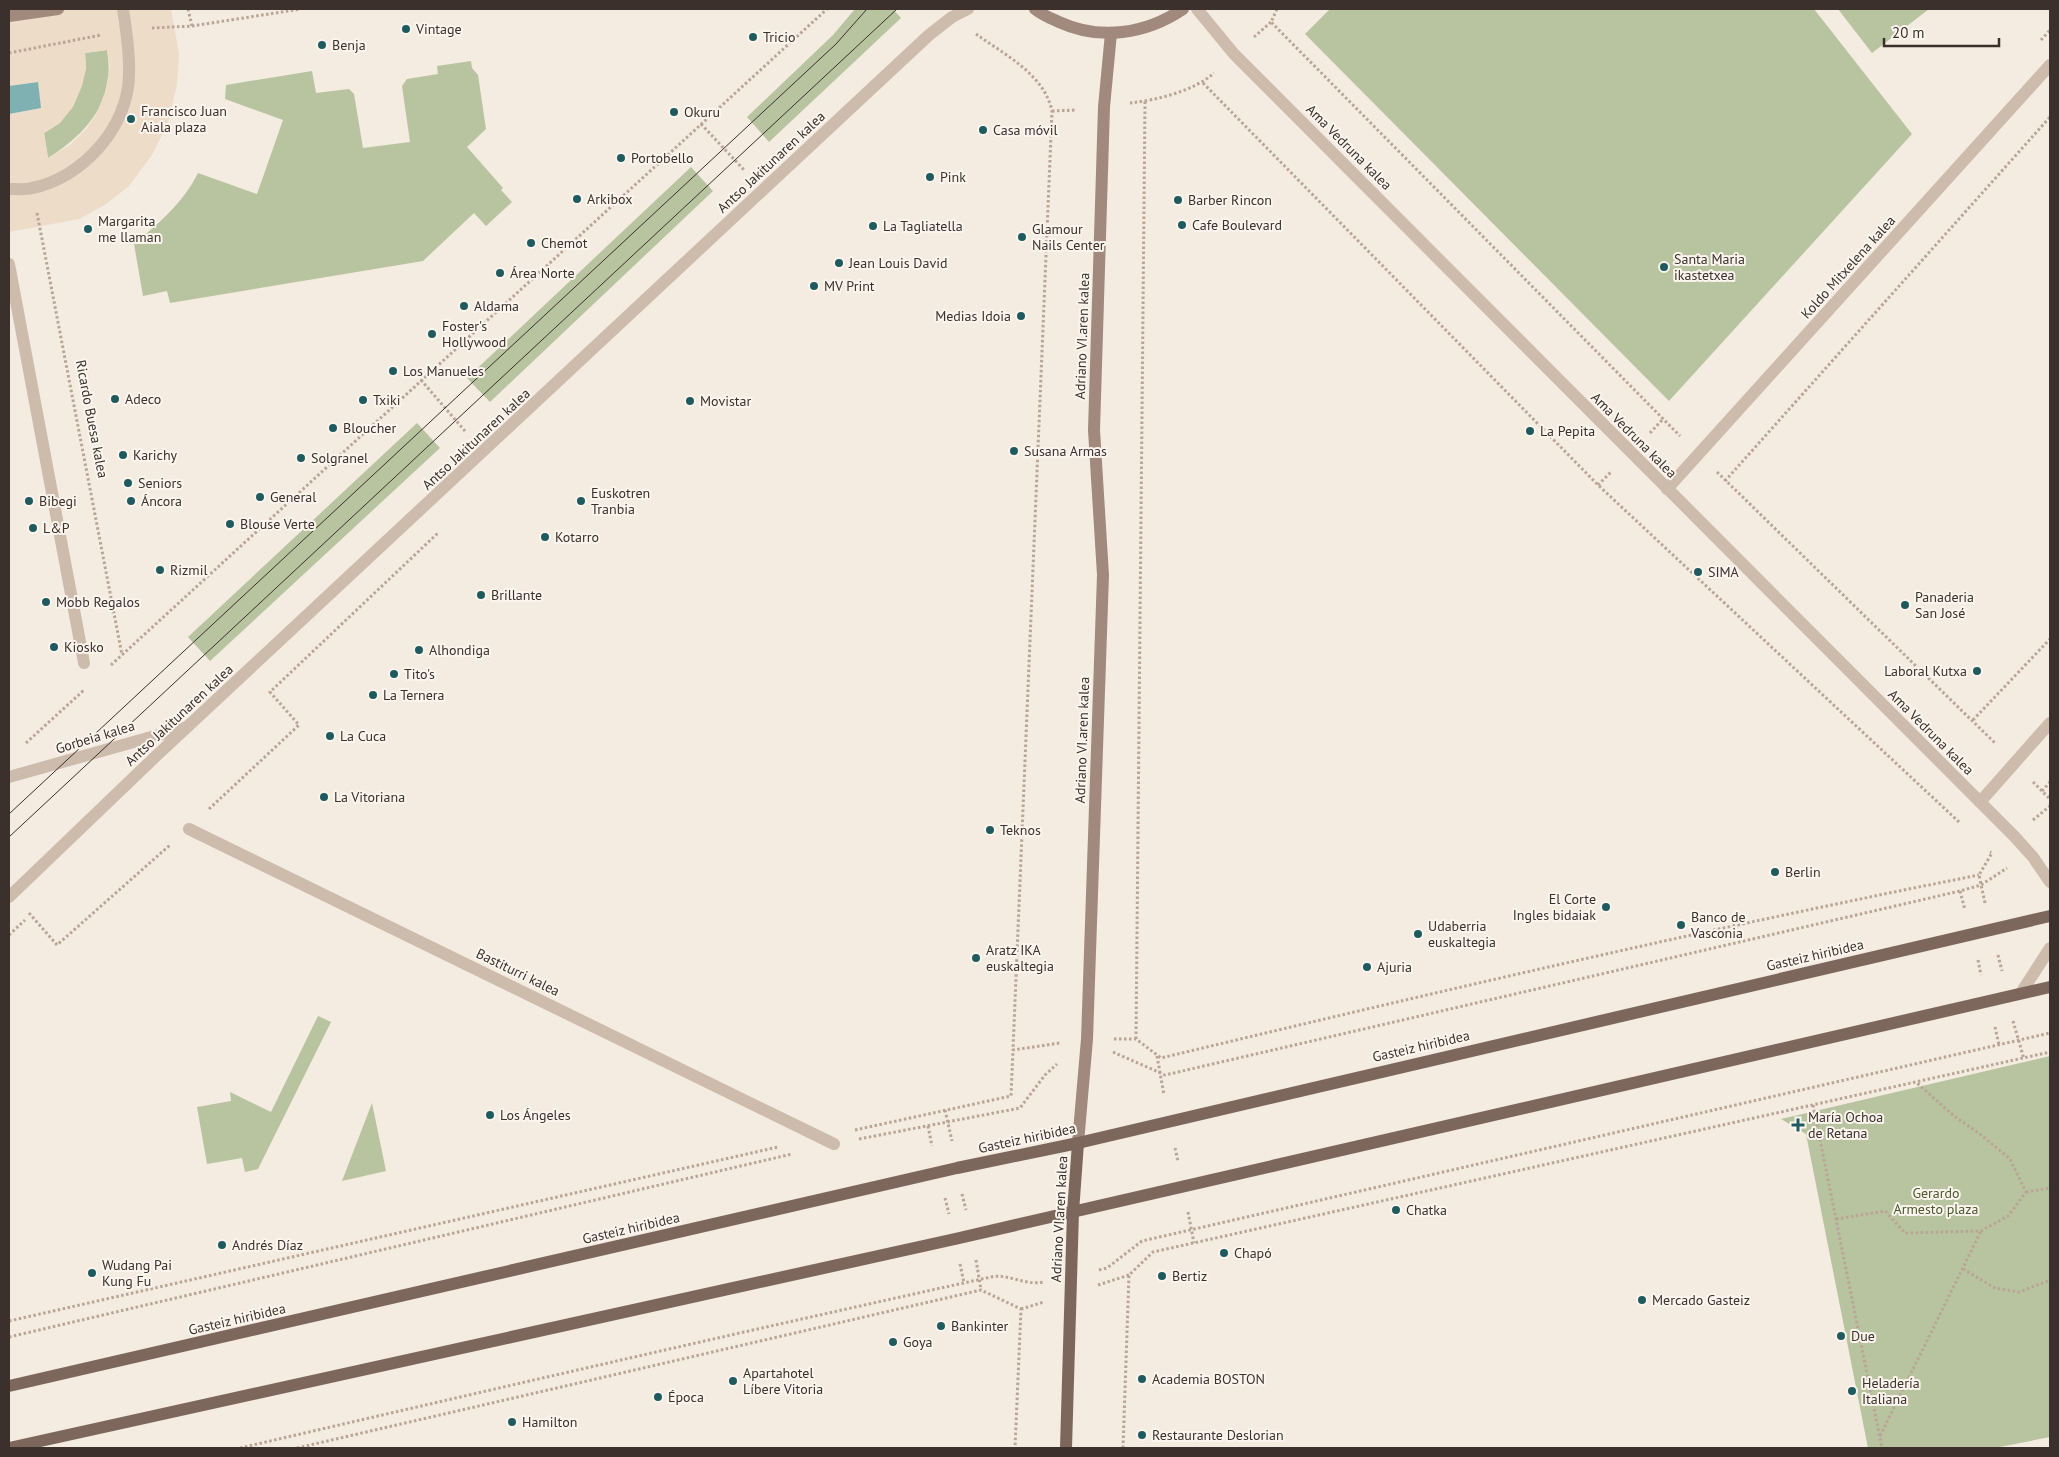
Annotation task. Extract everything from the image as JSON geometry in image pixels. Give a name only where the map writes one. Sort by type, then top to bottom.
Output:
[{"type":"main road","points":[[9,16],[58,9]]},
{"type":"main road","points":[[1035,9],[1074,29],[1111,34],[1140,30],[1167,19],[1183,9]]},
{"type":"main road","name":"Adriano VI.aren kalea","points":[[1066,1448],[1073,1212],[1086,1046],[1103,575],[1094,430],[1104,107],[1111,34]]},
{"type":"main road","name":"Gasteiz hiribidea","points":[[9,1386],[958,1168],[1078,1143],[2050,916]]},
{"type":"main road","points":[[9,1448],[955,1239],[2050,987]]},
{"type":"street","points":[[9,189],[32,188],[57,179],[81,164],[108,138],[123,107],[130,75],[122,9]]},
{"type":"street","name":"Antso Jakitunaren kalea","points":[[10,896],[155,757],[929,35],[952,17],[968,9]]},
{"type":"street","name":"Ama Vedruna kalea","points":[[1197,9],[1234,54],[1980,802],[2033,857],[2050,882]]},
{"type":"street","name":"Koldo Mitxelena kalea","points":[[1667,489],[2050,65]]},
{"type":"street","points":[[9,264],[84,663]]},
{"type":"street","points":[[1980,802],[2050,723]]},
{"type":"street","name":"Gorbeia kalea","points":[[9,777],[100,753],[157,734],[189,727]]},
{"type":"street","name":"Bastiturri kalea","points":[[189,829],[834,1144]]},
{"type":"street","points":[[2021,993],[2050,948]]},
{"type":"path","points":[[188,9],[192,26]]},
{"type":"path","points":[[109,667],[827,9]]},
{"type":"path","points":[[1052,111],[1145,102],[1203,83],[1271,22],[1277,9]]},
{"type":"path","points":[[9,1322],[821,1136],[1011,1096],[1052,111],[1049,97],[1040,82],[952,17]]},
{"type":"path","points":[[1271,22],[1725,481],[1973,720],[2050,799]]},
{"type":"path","points":[[1203,83],[1598,484],[1963,826]]},
{"type":"path","points":[[1136,1039],[1145,102]]},
{"type":"path","points":[[1725,481],[2050,117]]},
{"type":"path","points":[[701,124],[763,191]]},
{"type":"path","name":"Ricardo Buesa kalea","points":[[32,188],[122,655]]},
{"type":"path","points":[[422,380],[483,452]]},
{"type":"path","points":[[10,896],[31,915],[57,946],[189,829],[299,725],[270,692],[444,528]]},
{"type":"path","points":[[1973,720],[2050,639]]},
{"type":"path","points":[[19,748],[89,685]]},
{"type":"path","points":[[2042,791],[2050,782]]},
{"type":"path","points":[[1984,846],[1992,853],[1979,875],[2024,1059]]},
{"type":"path","points":[[9,1337],[834,1144],[1020,1108],[1045,1075],[1062,1060],[1086,1046],[1110,1051],[1165,1075],[1960,891],[1981,885],[2005,870],[2014,861],[2033,857]]},
{"type":"path","points":[[1013,1050],[1086,1046],[1136,1039],[1161,1058],[1348,1013],[1843,902],[1979,875]]},
{"type":"path","points":[[1960,891],[2000,1045]]},
{"type":"path","points":[[9,935],[31,915]]},
{"type":"path","points":[[240,1448],[788,1320],[995,1276],[1029,1284],[1107,1268],[1142,1241],[2050,1033]]},
{"type":"path","points":[[1123,1448],[1129,1274],[1153,1252],[2050,1052]]},
{"type":"path","points":[[1917,1083],[1954,1116],[1980,1134],[2010,1159],[2026,1192]]},
{"type":"path","points":[[1813,1105],[1882,1448]]},
{"type":"path","points":[[945,1110],[981,1290]]},
{"type":"path","points":[[928,1126],[964,1283]]},
{"type":"path","points":[[1836,1219],[1885,1211],[1905,1234],[1981,1231],[2008,1216],[2026,1192],[2050,1188]]},
{"type":"path","points":[[1880,1436],[1981,1231]]},
{"type":"path","points":[[1963,1269],[1995,1288],[2019,1292],[2050,1280]]},
{"type":"path","points":[[297,1448],[981,1290],[1021,1309],[1015,1448]]},
{"type":"green space","points":[[855,9],[893,9],[901,18],[769,142],[747,117],[833,35]]},
{"type":"green space","name":"Santa Maria ikastetxea","points":[[1330,9],[1814,9],[1912,134],[1669,401],[1305,34]]},
{"type":"green space","points":[[1838,9],[1929,9],[1872,53]]},
{"type":"green space","points":[[107,50],[109,68],[107,84],[103,100],[96,113],[75,138],[48,158],[44,133],[60,123],[86,69],[85,53]]},
{"type":"green space","points":[[471,61],[472,68],[478,75],[486,129],[467,147],[503,188],[501,190],[512,202],[486,226],[474,213],[423,261],[170,303],[167,291],[143,296],[134,244],[178,203],[198,173],[257,194],[283,120],[225,99],[226,85],[312,71],[316,93],[349,89],[354,94],[363,148],[410,142],[402,86],[407,79],[438,74],[437,66]]},
{"type":"green space","points":[[691,167],[713,191],[490,402],[467,378]]},
{"type":"green space","points":[[417,423],[440,448],[210,661],[188,637]]},
{"type":"green space","points":[[318,1016],[331,1022],[258,1169],[245,1172],[242,1158],[207,1164],[197,1107],[231,1101],[230,1092],[271,1112]]},
{"type":"green space","name":"Gerardo Armesto plaza","points":[[2050,1056],[2050,1437],[1995,1448],[1868,1448],[1806,1134],[1781,1119]]},
{"type":"green space","points":[[372,1103],[386,1171],[342,1181]]},
{"type":"shaded area","name":"Francisco Juan Aiala plaza","points":[[9,9],[171,9],[179,54],[177,84],[168,123],[152,155],[129,186],[106,204],[79,219],[9,232],[9,114],[41,108],[37,82],[9,86]],"holes":[[[107,50],[110,66],[105,92],[96,115],[87,128],[70,145],[48,158],[44,133],[60,123],[73,107],[82,86],[86,69],[85,53]]]},
{"type":"water","points":[[38,82],[41,108],[9,114],[9,86]]},
{"type":"tram line","points":[[9,814],[836,44],[867,9]]},
{"type":"tram line","points":[[9,837],[897,9]]},
{"type":"place","name":"Vintage","points":[[406,29]]},
{"type":"place","name":"Tricio","points":[[753,37]]},
{"type":"place","name":"Benja","points":[[322,45]]},
{"type":"place","name":"Okuru","points":[[674,112]]},
{"type":"place","name":"Francisco Juan Aiala plaza","points":[[131,119]]},
{"type":"place","name":"Casa móvil","points":[[983,130]]},
{"type":"place","name":"Portobello","points":[[621,158]]},
{"type":"place","name":"Pink","points":[[930,177]]},
{"type":"place","name":"Arkibox","points":[[577,199]]},
{"type":"place","name":"Barber Rincon","points":[[1178,200]]},
{"type":"place","name":"Cafe Boulevard","points":[[1182,225]]},
{"type":"place","name":"La Tagliatella","points":[[873,226]]},
{"type":"place","name":"Margarita me llaman","points":[[88,229]]},
{"type":"place","name":"Glamour Nails Center","points":[[1022,237]]},
{"type":"place","name":"Chemot","points":[[531,243]]},
{"type":"place","name":"Jean Louis David","points":[[839,263]]},
{"type":"place","name":"Santa Maria ikastetxea","points":[[1664,267]]},
{"type":"place","name":"Área Norte","points":[[500,273]]},
{"type":"place","name":"MV Print","points":[[814,286]]},
{"type":"place","name":"Aldama","points":[[464,306]]},
{"type":"place","name":"Medias Idoia","points":[[1021,316]]},
{"type":"place","name":"Foster's Hollywood","points":[[432,334]]},
{"type":"place","name":"Los Manueles","points":[[393,371]]},
{"type":"place","name":"Adeco","points":[[115,399]]},
{"type":"place","name":"Txiki","points":[[363,400]]},
{"type":"place","name":"Movistar","points":[[690,401]]},
{"type":"place","name":"Bloucher","points":[[333,428]]},
{"type":"place","name":"La Pepita","points":[[1530,431]]},
{"type":"place","name":"Susana Armas","points":[[1014,451]]},
{"type":"place","name":"Karichy","points":[[123,455]]},
{"type":"place","name":"Solgranel","points":[[301,458]]},
{"type":"place","name":"Seniors","points":[[128,483]]},
{"type":"place","name":"General","points":[[260,497]]},
{"type":"place","name":"Bibegi","points":[[29,501]]},
{"type":"place","name":"Áncora","points":[[131,501]]},
{"type":"place","name":"Euskotren Tranbia","points":[[581,501]]},
{"type":"place","name":"Blouse Verte","points":[[230,524]]},
{"type":"place","name":"L&P","points":[[33,528]]},
{"type":"place","name":"Kotarro","points":[[545,537]]},
{"type":"place","name":"Rizmil","points":[[160,570]]},
{"type":"place","name":"SIMA","points":[[1698,572]]},
{"type":"place","name":"Brillante","points":[[481,595]]},
{"type":"place","name":"Mobb Regalos","points":[[46,602]]},
{"type":"place","name":"Panaderia San José","points":[[1905,605]]},
{"type":"place","name":"Kiosko","points":[[54,647]]},
{"type":"place","name":"Alhondiga","points":[[419,650]]},
{"type":"place","name":"Laboral Kutxa","points":[[1977,671]]},
{"type":"place","name":"Tito's","points":[[394,674]]},
{"type":"place","name":"La Ternera","points":[[373,695]]},
{"type":"place","name":"La Cuca","points":[[330,736]]},
{"type":"place","name":"La Vitoriana","points":[[324,797]]},
{"type":"place","name":"Teknos","points":[[990,830]]},
{"type":"place","name":"Berlin","points":[[1775,872]]},
{"type":"place","name":"El Corte Ingles bidaiak","points":[[1606,907]]},
{"type":"place","name":"Banco de Vasconia","points":[[1681,925]]},
{"type":"place","name":"Udaberria euskaltegia","points":[[1418,934]]},
{"type":"place","name":"Aratz IKA euskaltegia","points":[[976,958]]},
{"type":"place","name":"Ajuria","points":[[1367,967]]},
{"type":"place","name":"Los Ángeles","points":[[490,1115]]},
{"type":"place","name":"María Ochoa de Retana","points":[[1798,1125]]},
{"type":"place","name":"Chatka","points":[[1396,1210]]},
{"type":"place","name":"Andrés Díaz","points":[[222,1245]]},
{"type":"place","name":"Chapó","points":[[1224,1253]]},
{"type":"place","name":"Wudang Pai Kung Fu","points":[[92,1273]]},
{"type":"place","name":"Bertiz","points":[[1162,1276]]},
{"type":"place","name":"Mercado Gasteiz","points":[[1642,1300]]},
{"type":"place","name":"Bankinter","points":[[941,1326]]},
{"type":"place","name":"Due","points":[[1841,1336]]},
{"type":"place","name":"Goya","points":[[893,1342]]},
{"type":"place","name":"Academia BOSTON","points":[[1142,1379]]},
{"type":"place","name":"Apartahotel Líbere Vitoria","points":[[733,1381]]},
{"type":"place","name":"Heladería Italiana","points":[[1852,1391]]},
{"type":"place","name":"Época","points":[[658,1397]]},
{"type":"place","name":"Hamilton","points":[[512,1422]]},
{"type":"place","name":"Restaurante Deslorian","points":[[1142,1435]]}]
